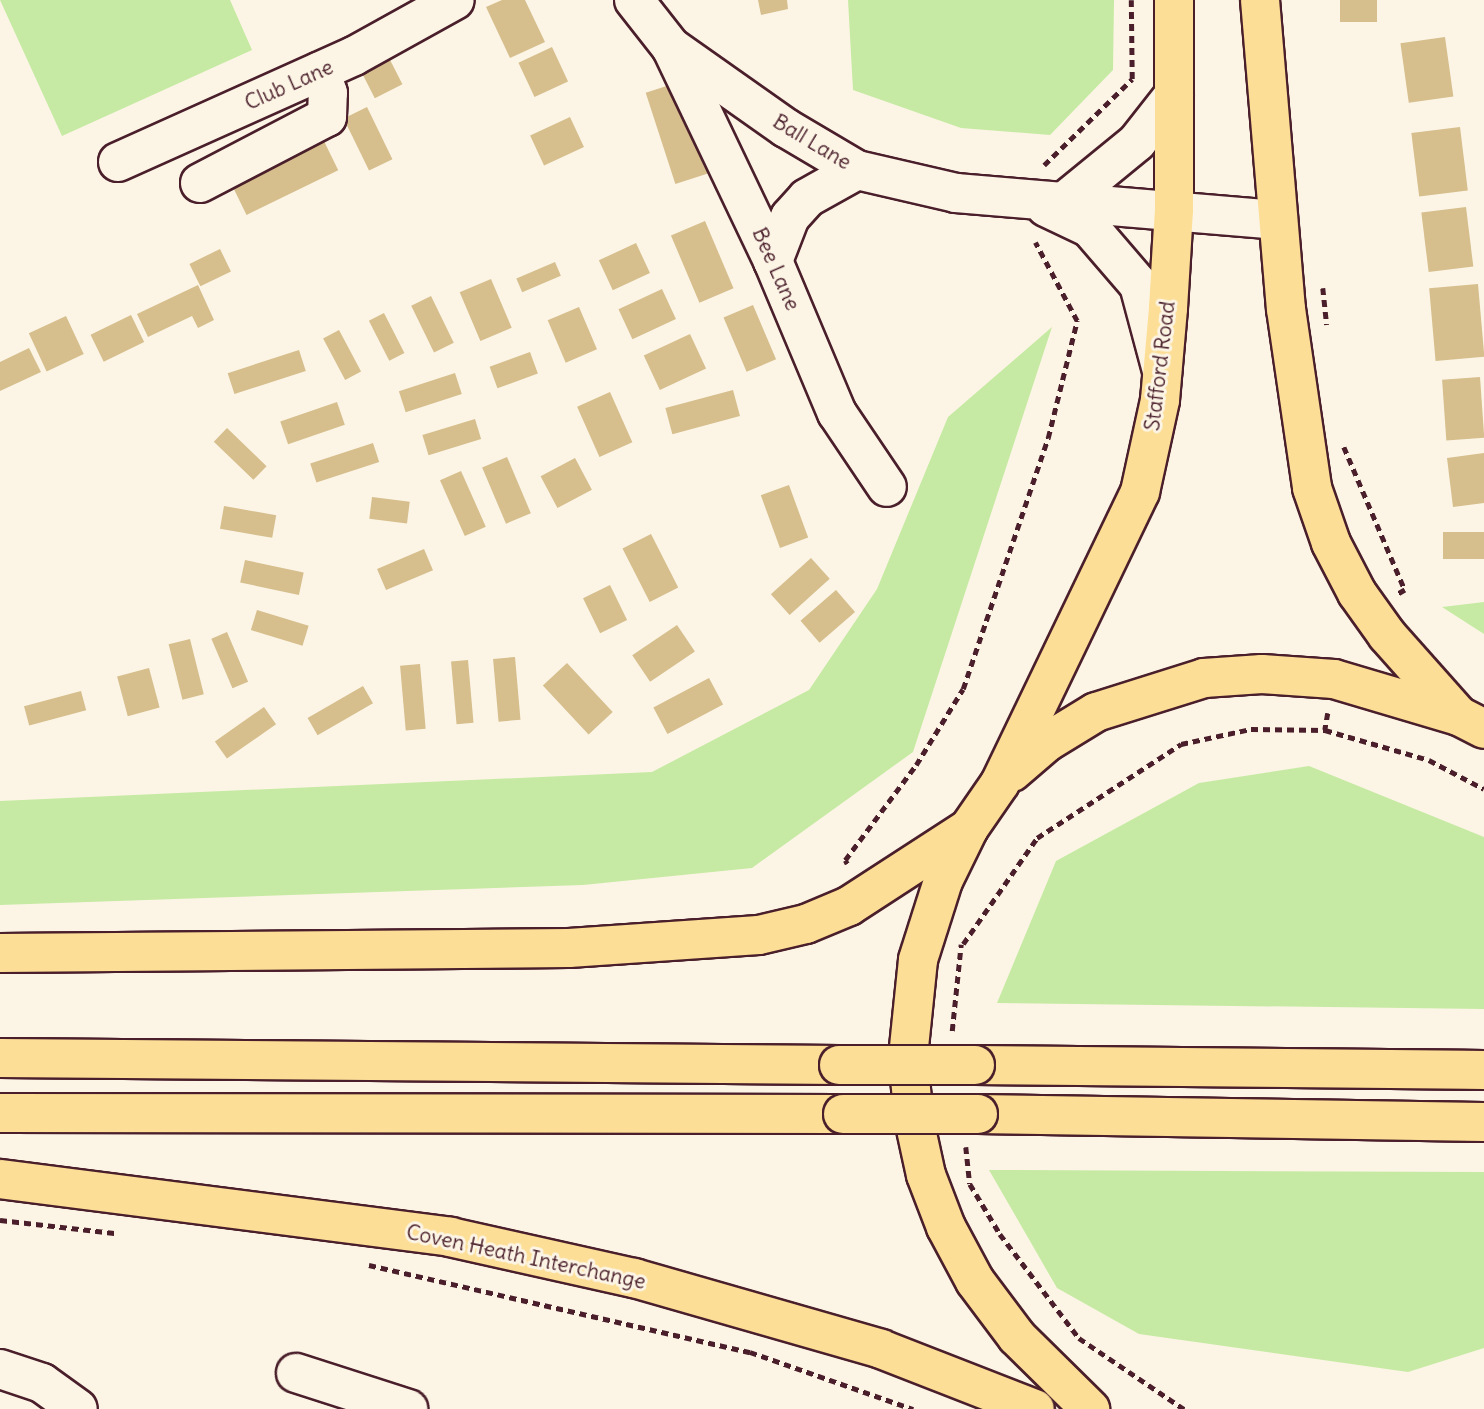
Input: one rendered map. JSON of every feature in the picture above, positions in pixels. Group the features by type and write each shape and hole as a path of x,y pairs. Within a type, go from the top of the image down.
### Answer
{"highway":[{"name":"Stafford Road","path":"1000,783 1140,492 1162,373 1174,210 1174,0"},
{"path":"1260,0 1276,220 1300,425 1312,488 1331,543 1370,612 1471,722"},
{"path":"1090,1409 1017,1337 975,1281 946,1227 926,1175 914,1120 908,1057 918,960 943,881 969,828 1000,783 1047,742 1096,712 1205,678 1262,674 1334,679 1471,722"},
{"path":"0,953 569,948 759,935 806,924 849,906 969,828"},
{"path":"0,1058 1484,1070"},
{"path":"0,1113 978,1114 1484,1122"},
{"name":"Coven Heath Interchange","path":"0,1179 437,1235 634,1278 881,1349 1035,1409"}],"street":[{"name":"Club Lane","path":"118,162 320,71 455,0"},
{"name":"Ball Lane","path":"634,0 671,47 786,128 857,170 956,193 1044,192 1174,210 1276,220"},
{"name":"Bee Lane","path":"671,47 773,261 837,413 887,486"},
{"path":"187,131 191,166 207,196 327,117 328,93 320,71"},
{"path":"1044,192 1137,142 1174,95"},
{"path":"773,261 790,217 807,198 857,170"},
{"name":"Ball Lane","path":"1044,192 1090,228 1139,285 1162,373"},
{"path":"0,1369 42,1383 78,1409"},
{"path":"296,1373 408,1409"}],"path":[{"path":"1044,192 1132,79 1131,0"},
{"path":"1322,280 1328,333"},
{"path":"1341,440 1405,590 1370,612"},
{"path":"963,944 1037,838 1181,744 1251,729 1325,730"},
{"path":"0,1220 121,1233"},
{"path":"363,1264 750,1352 913,1409"}],"green space":[{"path":"0,0 230,0 252,50 62,136"},
{"path":"848,0 1114,0 1113,70 1050,135 961,128 853,90"},
{"path":"1052,327 913,752 752,868 583,885 0,905 0,801 652,772 809,690 877,589 948,417"},
{"path":"1484,602 1484,634 1442,607"},
{"path":"1309,766 1484,837 1484,1009 997,1003 1056,861 1199,783"},
{"path":"989,1170 1484,1172 1484,1348 1408,1372 1139,1334 1057,1288"}],"building":[{"path":"502,0 525,0 545,42 510,58 486,7"},
{"path":"758,0 787,0 788,9 761,15"},
{"path":"1340,0 1377,0 1377,22 1340,22"},
{"path":"1445,37 1453,96 1409,103 1400,43"},
{"path":"552,47 568,81 535,97 518,63"},
{"path":"387,54 402,84 375,98 359,68"},
{"path":"679,82 709,173 675,184 646,93"},
{"path":"367,107 392,159 369,171 344,118"},
{"path":"570,117 584,147 544,166 530,136"},
{"path":"1460,127 1468,191 1419,196 1411,133"},
{"path":"322,137 338,170 247,215 230,182"},
{"path":"1466,207 1473,267 1429,272 1421,212"},
{"path":"705,221 734,288 699,303 671,235"},
{"path":"636,243 650,273 613,290 599,260"},
{"path":"220,249 231,271 200,286 189,264"},
{"path":"555,262 561,276 522,292 516,278"},
{"path":"491,279 512,328 480,341 460,292"},
{"path":"1478,284 1484,357 1436,361 1429,288"},
{"path":"198,285 214,320 198,328 192,316 148,337 137,314"},
{"path":"662,289 676,319 632,339 618,309"},
{"path":"431,296 454,343 434,352 411,306"},
{"path":"753,305 776,359 747,372 724,318"},
{"path":"579,307 597,349 566,363 548,320"},
{"path":"384,313 404,353 389,361 369,321"},
{"path":"131,315 144,342 104,362 91,335"},
{"path":"66,316 84,354 47,371 29,333"},
{"path":"339,330 361,371 345,380 323,338"},
{"path":"690,334 706,368 660,390 644,356"},
{"path":"29,348 41,372 0,391 0,362"},
{"path":"299,350 306,371 234,394 228,373"},
{"path":"530,352 538,374 497,388 490,367"},
{"path":"455,373 462,394 406,412 399,391"},
{"path":"1480,377 1484,438 1446,441 1442,380"},
{"path":"733,390 740,416 672,434 665,408"},
{"path":"610,392 632,442 599,457 577,407"},
{"path":"337,402 345,425 288,444 280,422"},
{"path":"475,419 481,439 429,455 422,435"},
{"path":"227,428 267,466 253,480 214,442"},
{"path":"373,443 379,462 316,482 310,463"},
{"path":"1484,453 1484,503 1453,507 1447,458"},
{"path":"507,457 531,513 506,524 482,468"},
{"path":"575,458 592,490 557,508 541,476"},
{"path":"461,471 486,527 465,536 440,480"},
{"path":"789,485 808,538 780,548 761,495"},
{"path":"372,497 410,502 407,523 369,519"},
{"path":"224,506 276,515 272,538 220,529"},
{"path":"1443,532 1484,532 1484,559 1443,559"},
{"path":"651,534 678,587 650,602 622,549"},
{"path":"424,549 433,570 386,590 377,569"},
{"path":"811,558 830,579 790,615 771,594"},
{"path":"245,560 304,572 299,595 240,582"},
{"path":"610,585 627,620 600,633 583,598"},
{"path":"836,590 855,612 820,643 801,621"},
{"path":"257,610 309,626 303,646 251,630"},
{"path":"677,625 695,652 650,682 632,655"},
{"path":"227,632 248,682 232,688 211,639"},
{"path":"190,639 204,694 182,700 169,644"},
{"path":"515,657 520,720 499,722 493,659"},
{"path":"468,660 473,723 457,724 451,661"},
{"path":"567,663 613,712 589,735 543,686"},
{"path":"420,664 426,729 406,730 400,666"},
{"path":"149,668 160,708 128,716 117,677"},
{"path":"709,678 723,704 667,734 653,708"},
{"path":"363,686 373,703 318,735 308,718"},
{"path":"81,691 86,710 29,726 24,706"},
{"path":"264,707 276,724 227,759 215,741"}]}
